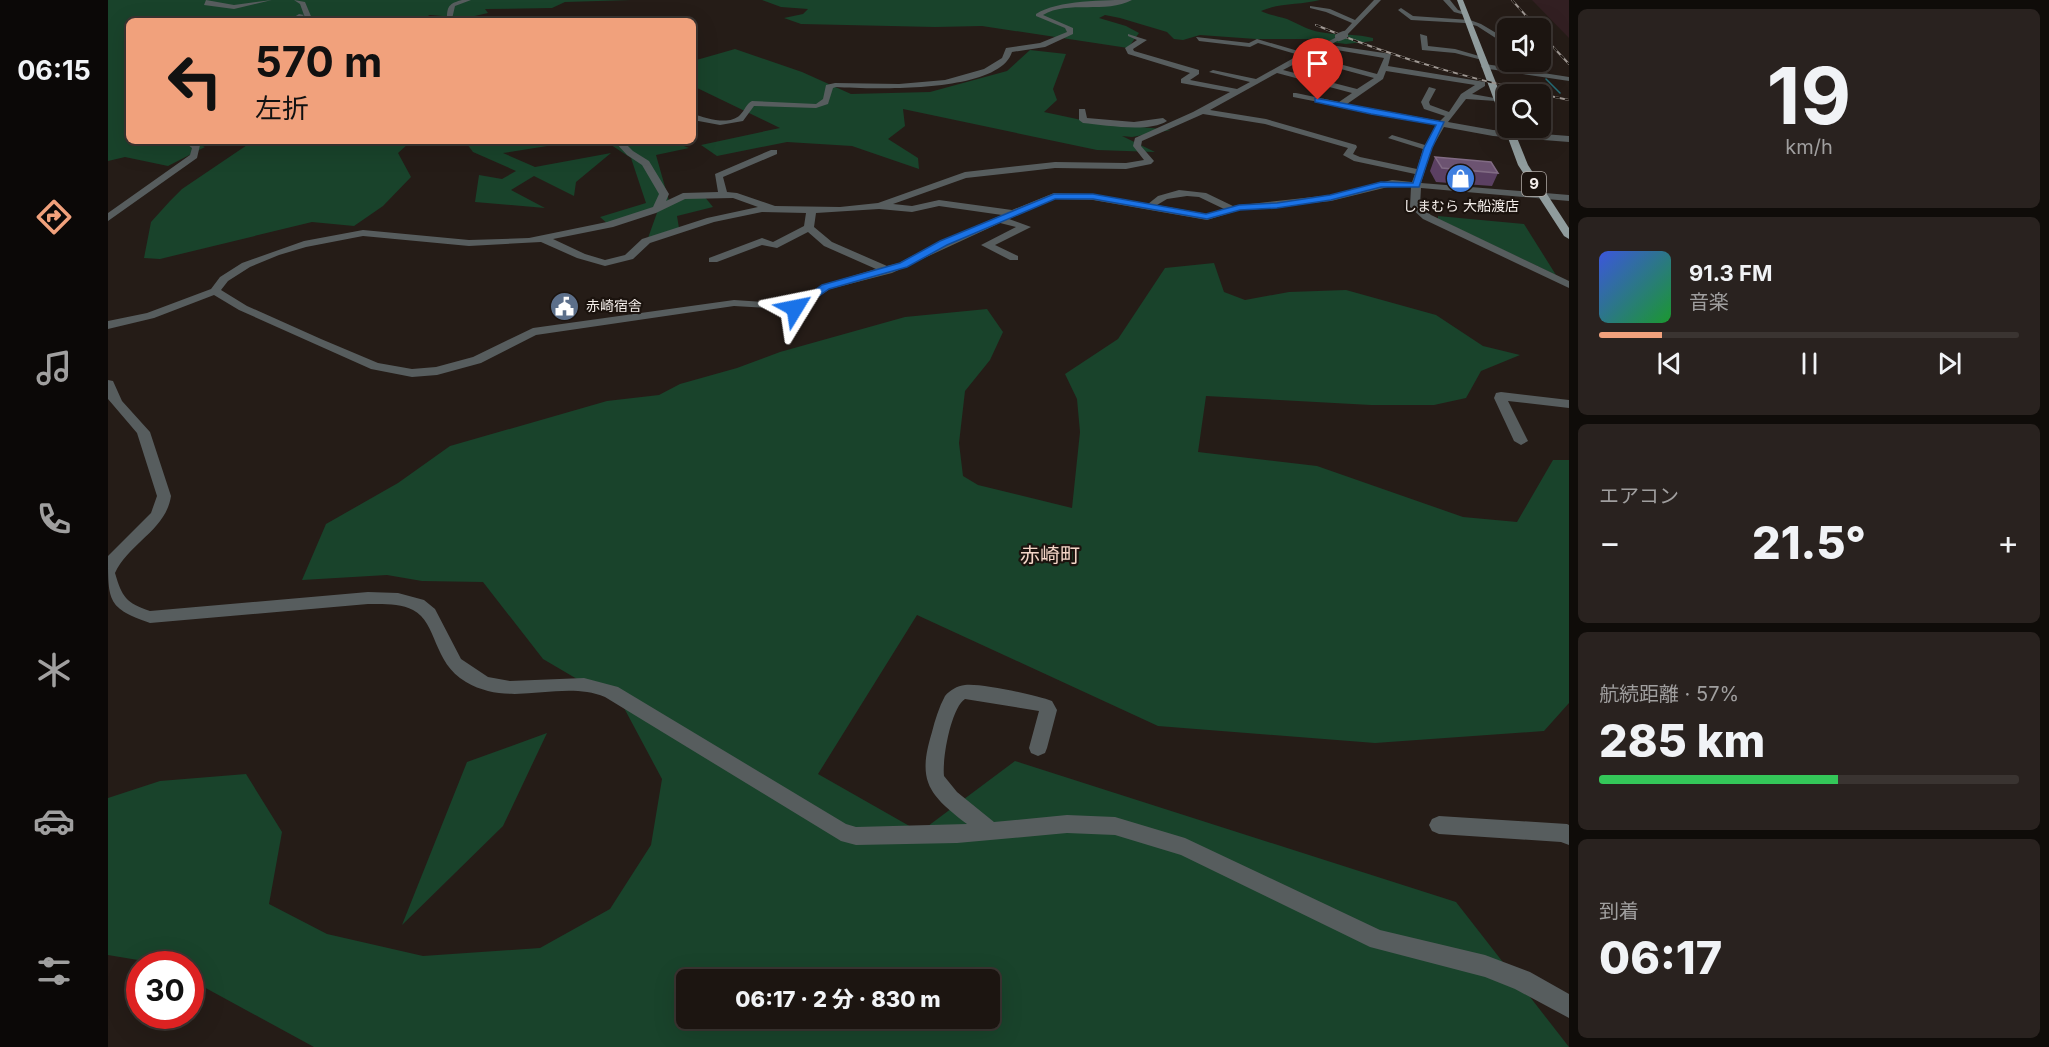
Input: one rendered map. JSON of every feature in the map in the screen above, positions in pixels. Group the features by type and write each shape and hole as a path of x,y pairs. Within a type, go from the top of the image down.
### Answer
{"main road":[{"name":"9","path":"1460,0 1496,99"},
{"name":"9","path":"1512,138 1523,165 1569,236"}],"street":[{"path":"210,0 206,4 234,7 269,0"},
{"path":"297,0 303,3 309,18"},
{"path":"450,18 450,9 453,4 468,0"},
{"path":"696,118 733,121 745,115 753,103 816,106 824,104 828,99 829,87 835,85 881,88 953,80 992,68 1005,60 1010,50 1042,45 1071,33 1071,29 1038,15 1041,10 1052,3 1070,0 1115,3 1129,0"},
{"path":"879,206 965,175 1055,165 1137,165 1149,161 1137,146 1138,140 1198,112 1325,46 1342,36 1357,23 1378,0"},
{"path":"1446,0 1467,19 1497,37"},
{"path":"1312,7 1329,10 1357,23"},
{"path":"1401,10 1411,18 1467,19"},
{"path":"296,18 301,15"},
{"path":"1130,35 1143,40 1130,48 1131,52 1196,72 1184,81 1236,91"},
{"path":"1423,36 1425,48 1450,50 1484,62 1529,73 1569,79"},
{"path":"1199,39 1250,45 1257,41 1299,52 1305,57 1382,72 1482,84 1464,96 1451,115 1441,124 1428,148 1420,172 1416,185 1415,207 1427,217 1569,285"},
{"path":"1325,46 1388,56 1382,72 1340,105"},
{"path":"1291,64 1302,67"},
{"path":"1250,70 1269,75"},
{"path":"1277,71 1358,92"},
{"path":"1213,72 1256,81"},
{"path":"1358,81 1369,84"},
{"path":"1432,89 1425,102 1427,107 1451,115"},
{"path":"1296,95 1441,124 1497,128"},
{"path":"1464,96 1496,99"},
{"path":"1082,111 1083,120 1137,124 1161,122 1198,112 1266,122 1353,147 1348,155 1357,159 1420,172"},
{"path":"1551,136 1569,139"},
{"path":"1392,138 1428,148"},
{"path":"108,218 194,156 198,147 192,144"},
{"path":"621,144 646,163 664,194 657,208"},
{"path":"723,195 718,176 774,152"},
{"path":"215,291 243,309 317,342 375,366 412,374 437,371 477,360 533,332 734,303 795,308 826,287 888,271 944,243 1054,196 1093,196 1207,217 1232,209 1331,198 1381,185 1416,185 1569,198"},
{"path":"1151,207 1158,199 1191,191 1204,194 1232,209"},
{"path":"108,325 150,315 215,291 224,279 275,253 304,244 363,233 469,243 543,239 581,229 609,225 683,196 734,195 771,208"},
{"path":"543,239 596,261 615,263 629,257 646,241 730,214 771,208 840,210 879,206 912,209 939,203 1011,213"},
{"path":"809,228 811,210"},
{"path":"1001,220 1026,227 986,245 1014,258"},
{"path":"714,260 762,241 773,246 809,228"},
{"path":"809,228 828,244 888,271"},
{"path":"108,384 116,402 143,432 164,495 165,506 159,515 118,551 110,562 108,573 113,597 122,605 150,617 368,598 391,597 412,601 437,621 452,663 470,676 493,687 519,690 578,685 604,688 841,832 856,836 957,834 988,829 1086,823 1115,826 1185,847 1378,940 1485,966 1522,980 1569,1007"},
{"path":"1521,441 1501,396 1569,404"},
{"path":"988,829 948,799 938,788 933,777 932,758 951,701 956,695 964,692 1046,706 1048,710 1038,748"},
{"path":"1439,825 1567,832 1569,836"}],"shaded area":[{"path":"1532,0 1569,0 1569,38 1551,18"}],"green space":[{"path":"108,0 631,0 565,2 552,8 485,9 488,13 466,18 430,15 423,18 126,18 126,144 198,144 205,147 168,166 125,157 108,161"},
{"path":"762,0 1320,0 1261,11 1316,31 1373,38 1373,41 1346,44 1307,39 1256,39 1200,35 1183,40 1174,39 1167,32 1120,18 1105,15 1099,18 1126,26 1139,33 1128,48 982,26 801,24 784,18 803,14 808,9 781,7"},
{"path":"735,49 802,72 851,94 930,92 1007,71 1030,50 1066,54 1053,89 1057,100 1044,112 1091,122 1171,130 1132,137 1122,136 1155,152 1097,150 903,109 905,126 888,139 918,158 919,169 852,146 787,142 717,156 701,145 780,128 696,87 696,60"},
{"path":"249,144 408,144 398,153 411,177 383,206 354,226 312,222 160,259 144,258 151,222 182,189"},
{"path":"467,144 560,144 503,153 535,167 611,153 576,182 574,196 534,176 511,190 545,208 475,202 479,175 502,179 516,171 473,152"},
{"path":"610,144 679,144 689,148 656,155 669,201 704,196 713,207 677,216 679,228 648,238 658,210 609,225 600,217 646,203 631,158"},
{"path":"1438,216 1524,224 1556,275 1438,219"},
{"path":"1214,263 1224,292 1245,300 1289,292 1346,290 1436,315 1483,346 1520,355 1481,371 1466,398 1434,405 1371,405 1206,396 1198,452 1317,466 1463,517 1517,522 1553,460 1569,460 1569,703 1544,731 1375,743 1158,726 917,615 818,774 920,832 1015,761 1456,902 1569,1047 314,1047 204,987 204,951 126,951 126,958 108,955 108,798 160,781 246,774 282,832 269,904 327,934 423,956 540,948 610,909 651,845 662,779 623,706 543,659 483,582 422,581 387,575 302,580 326,524 398,483 450,446 607,401 659,395 680,384 737,368 780,352 905,317 987,309 1003,332 990,360 965,391 959,443 963,476 978,485 1072,508 1080,432 1077,399 1065,374 1118,339 1165,268"},
{"path":"547,733 503,826 402,925 467,762"}],"building":[{"path":"1435,157 1491,162 1498,173 1442,168"}],"waterway":[{"path":"1546,79 1560,93"}],"railway":[{"path":"1512,0 1528,18"},
{"path":"1316,25 1378,49 1441,69 1569,100"},
{"path":"1551,45 1569,64"}],"place":[{"name":"しまむら 大船渡店","path":"1461,179"},
{"name":"赤崎宿舎","path":"565,306"}],"district":[{"name":"赤崎町","path":"1050,555"}],"route":[{"path":"795,308 826,287 888,271 944,243 991,225 1011,213 1054,196 1093,196 1207,217 1239,207 1331,198 1392,183 1416,185 1428,148 1441,124 1318,100"}]}
